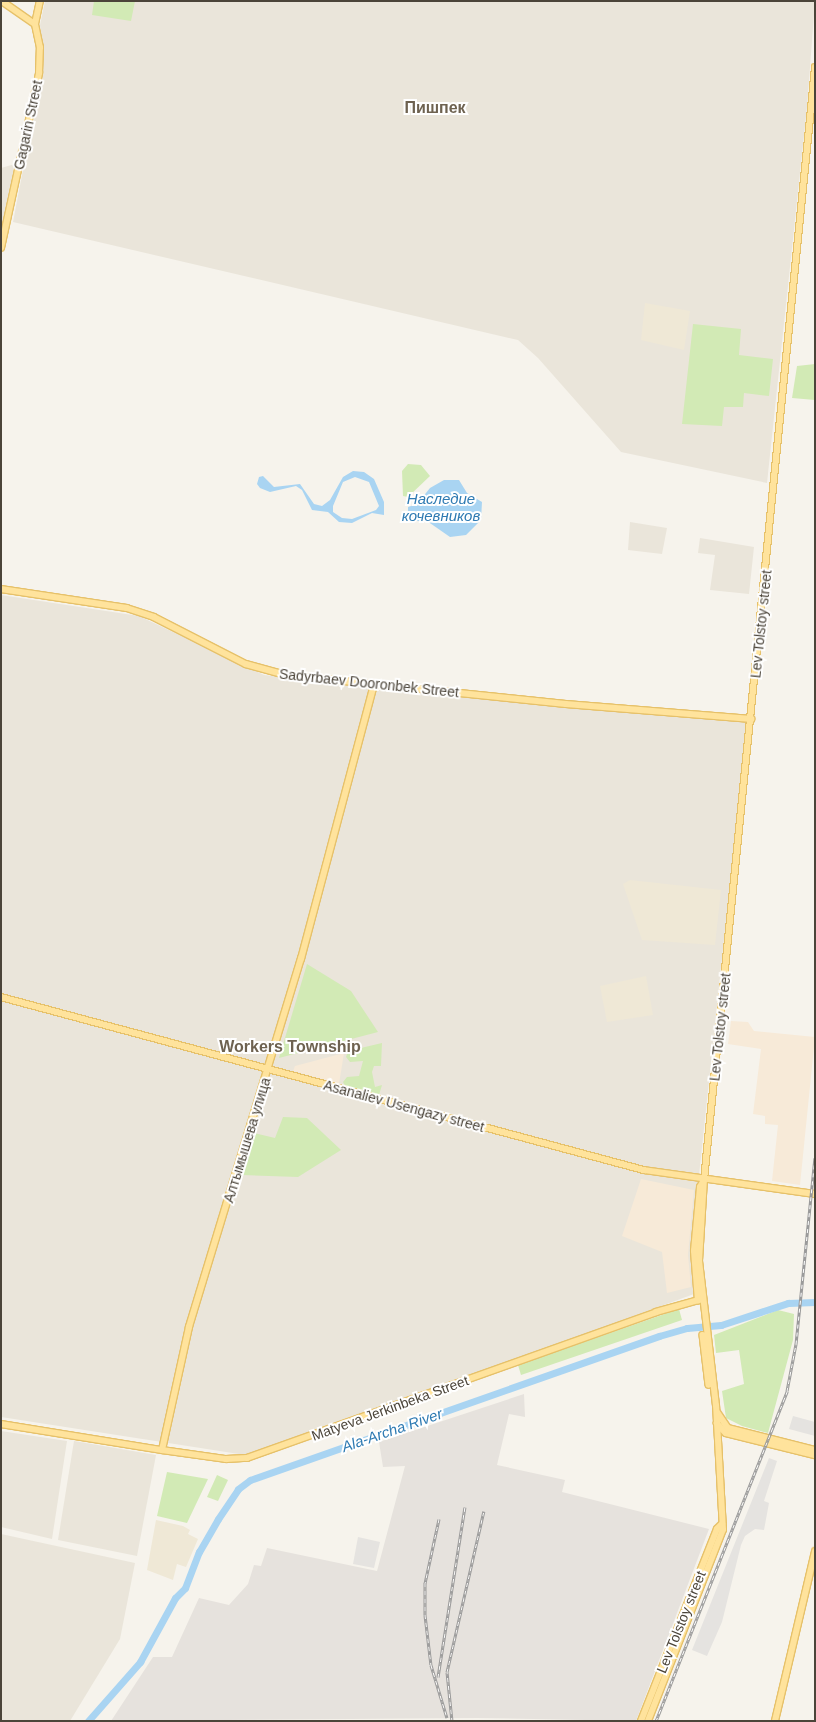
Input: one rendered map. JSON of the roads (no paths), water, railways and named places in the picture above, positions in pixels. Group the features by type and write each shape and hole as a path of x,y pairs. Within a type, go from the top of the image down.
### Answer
{"main road":[{"path":"2,1 35,24"},
{"name":"Gagarin Street","path":"1,248 39,73 40,48 35,24 40,1"},
{"name":"Lev Tolstoy street","path":"716,1421 694,1251 700,1187 704,1180 815,68"},
{"name":"Sadyrbaev Dooronbek Street","path":"1,589 127,608 154,617 246,664 272,672 374,684 751,719"},
{"name":"Алтымышева улица","path":"162,1450 189,1326 268,1070 374,684"},
{"name":"Asanaliev Usengazy street","path":"1,997 644,1170 813,1194"},
{"name":"Matyeva Jerkinbeka Street","path":"1,1424 226,1459 254,1457 700,1299"},
{"name":"Lev Tolstoy street","path":"648,1721 721,1537 716,1406 705,1336"},
{"path":"716,1406 725,1431"},
{"path":"716,1421 725,1431 815,1455"},
{"path":"716,1442 725,1431"},
{"path":"725,1431 815,1450"},
{"name":"Lev Tolstoy street","path":"642,1721 717,1529 722,1524"},
{"path":"775,1721 815,1552"}],"water":[{"path":"353,471 364,472 374,479 384,502 384,515 372,513 352,523 339,522 328,512 312,510 302,490 296,486 270,492 260,488 257,484 259,477 263,476 274,487 300,484 314,504 322,506 330,500 343,477","holes":["355,477 369,482 379,506 376,510 352,519 342,518 333,512 333,506 343,482"]},
{"name":"Наследие кочевников","path":"444,480 459,480 467,493 482,502 481,520 466,535 450,537 427,521 408,521 408,507 417,504 430,488"}],"waterway":[{"name":"Ala-Archa River","path":"88,1721 140,1662 175,1598 185,1588 199,1552 218,1519 238,1489 250,1480 659,1336 687,1328 721,1325 788,1303 815,1302"}],"railway":[{"path":"656,1721 787,1391 796,1344 815,1158"},
{"path":"438,1677 465,1507"},
{"path":"452,1721 447,1672 484,1511"},
{"path":"439,1519 425,1583 425,1615 431,1665 447,1718"}],"district":[{"name":"Пишпек","path":"435,108"},
{"name":"Workers Township","path":"290,1047"}]}
